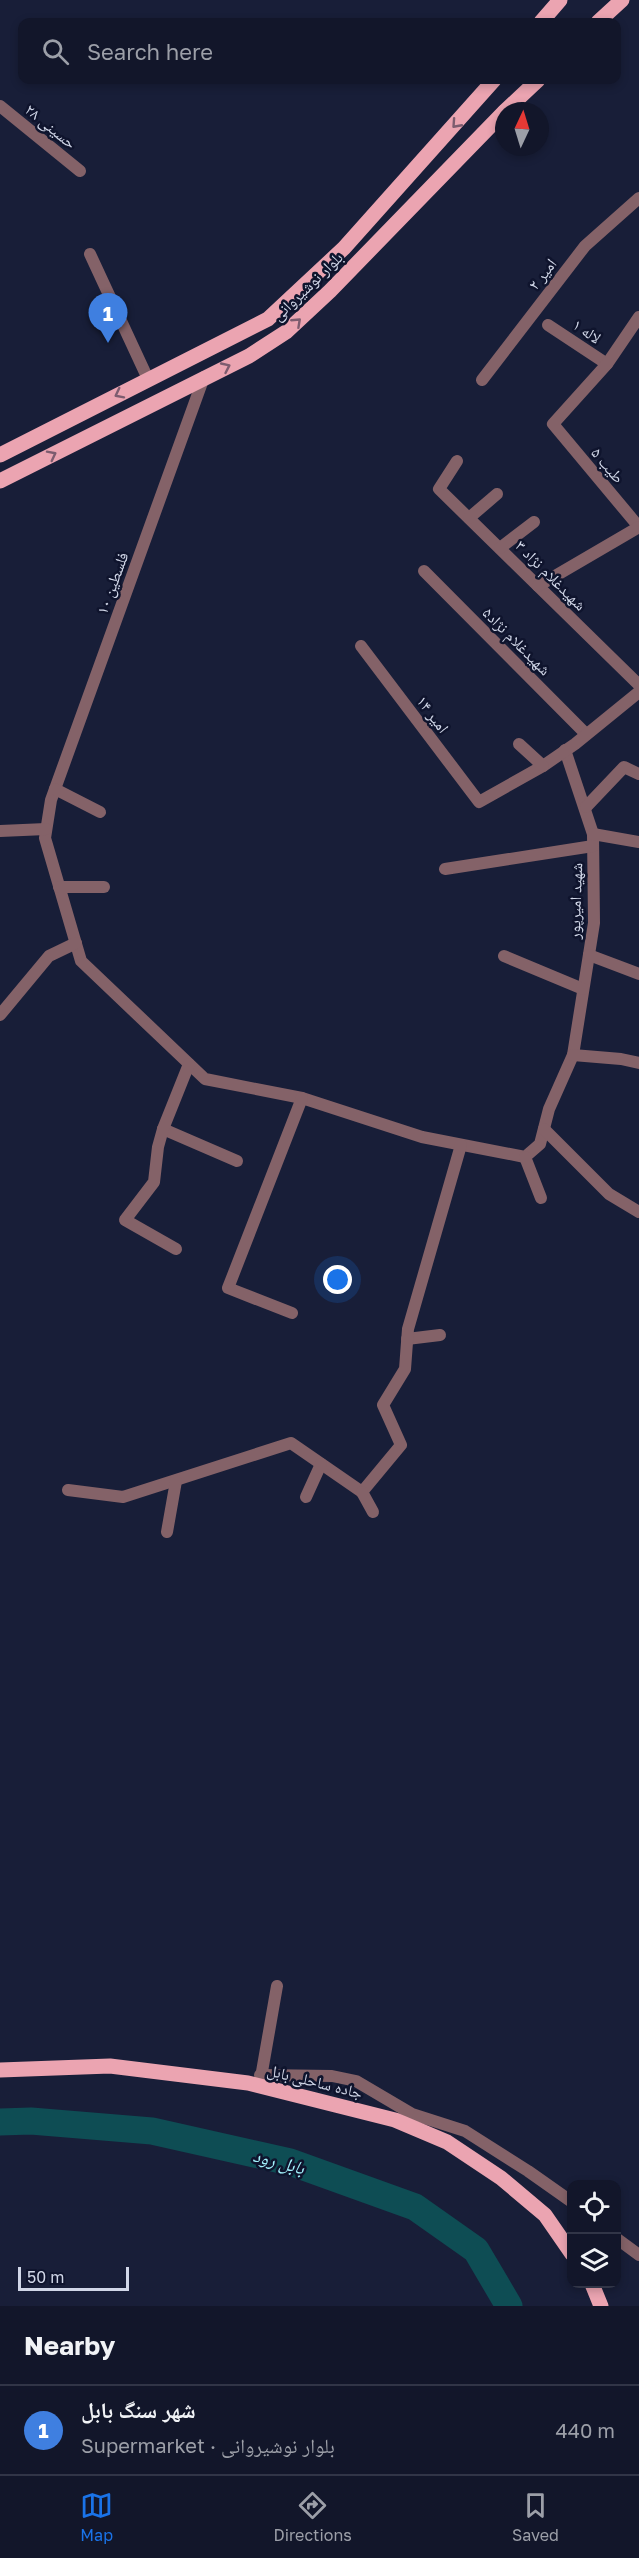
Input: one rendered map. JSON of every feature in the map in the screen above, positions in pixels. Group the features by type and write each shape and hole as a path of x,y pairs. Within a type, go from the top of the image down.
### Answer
{"main road":[{"path":"544,18 560,0"},
{"path":"602,18 622,0"},
{"name":"بلوار نوشیروانی","path":"0,455 268,319 344,248 490,84"},
{"name":"بلوار نوشیروانی","path":"515,102 534,84"},
{"name":"بلوار نوشیروانی","path":"0,481 249,356 286,332 330,291 495,122"},
{"name":"جاده ساحلی بابل","path":"0,2070 110,2066 260,2080 395,2120 447,2142 501,2178 545,2214 567,2247"},
{"path":"594,2288 601,2306"}],"street":[{"name":"حسینی ۲۸","path":"0,106 80,171"},
{"name":"امیر ۲","path":"482,380 585,246 639,198"},
{"path":"90,254 148,379"},
{"path":"607,364 639,317"},
{"name":"لاله ۱","path":"548,325 607,364"},
{"name":"طیب ۵","path":"607,364 553,424 639,527"},
{"name":"فلسطین ۱۰","path":"204,377 53,794 45,838 81,961 205,1079 302,1098 422,1137 525,1157"},
{"name":"شهیدغلام نژاد ۳","path":"457,461 439,489 639,685"},
{"path":"470,518 496,494"},
{"path":"500,548 534,522"},
{"path":"538,586 639,527"},
{"name":"شهیدغلام نژاد۵","path":"424,571 585,734"},
{"name":"امیر ۱۴","path":"361,646 479,802 543,766"},
{"path":"519,744 543,766 575,744 639,692"},
{"name":"شهید امیرپور","path":"525,1157 540,1144 549,1109 573,1055 594,923 593,840 585,807 565,750"},
{"path":"585,807 624,767 639,774"},
{"path":"53,794 100,812"},
{"path":"0,831 46,830"},
{"path":"445,869 593,840 639,842"},
{"path":"59,887 104,887"},
{"path":"0,1014 49,956 76,943"},
{"path":"589,955 639,974"},
{"path":"504,956 583,989"},
{"path":"573,1055 621,1059 639,1063"},
{"path":"176,1249 125,1220 154,1182 158,1147 163,1129 189,1064"},
{"path":"292,1313 228,1288 302,1098"},
{"path":"163,1129 237,1161"},
{"path":"544,1129 609,1194 639,1212"},
{"path":"362,1492 401,1445 383,1405 405,1369 408,1329 461,1145"},
{"path":"525,1157 541,1198"},
{"path":"407,1340 440,1335"},
{"path":"68,1490 123,1497 291,1443 362,1492 373,1512"},
{"path":"306,1497 321,1464"},
{"path":"167,1532 176,1481"},
{"path":"277,1986 260,2080 332,2076 356,2081 412,2114 465,2131 567,2198"},
{"path":"621,2242 639,2255"}],"waterway":[{"name":"بابل رود","path":"0,2122 31,2121 152,2131 290,2162 415,2207 476,2250 509,2306"}],"place":[{"name":"شهر سنگ بابل","path":"108,343"}]}
